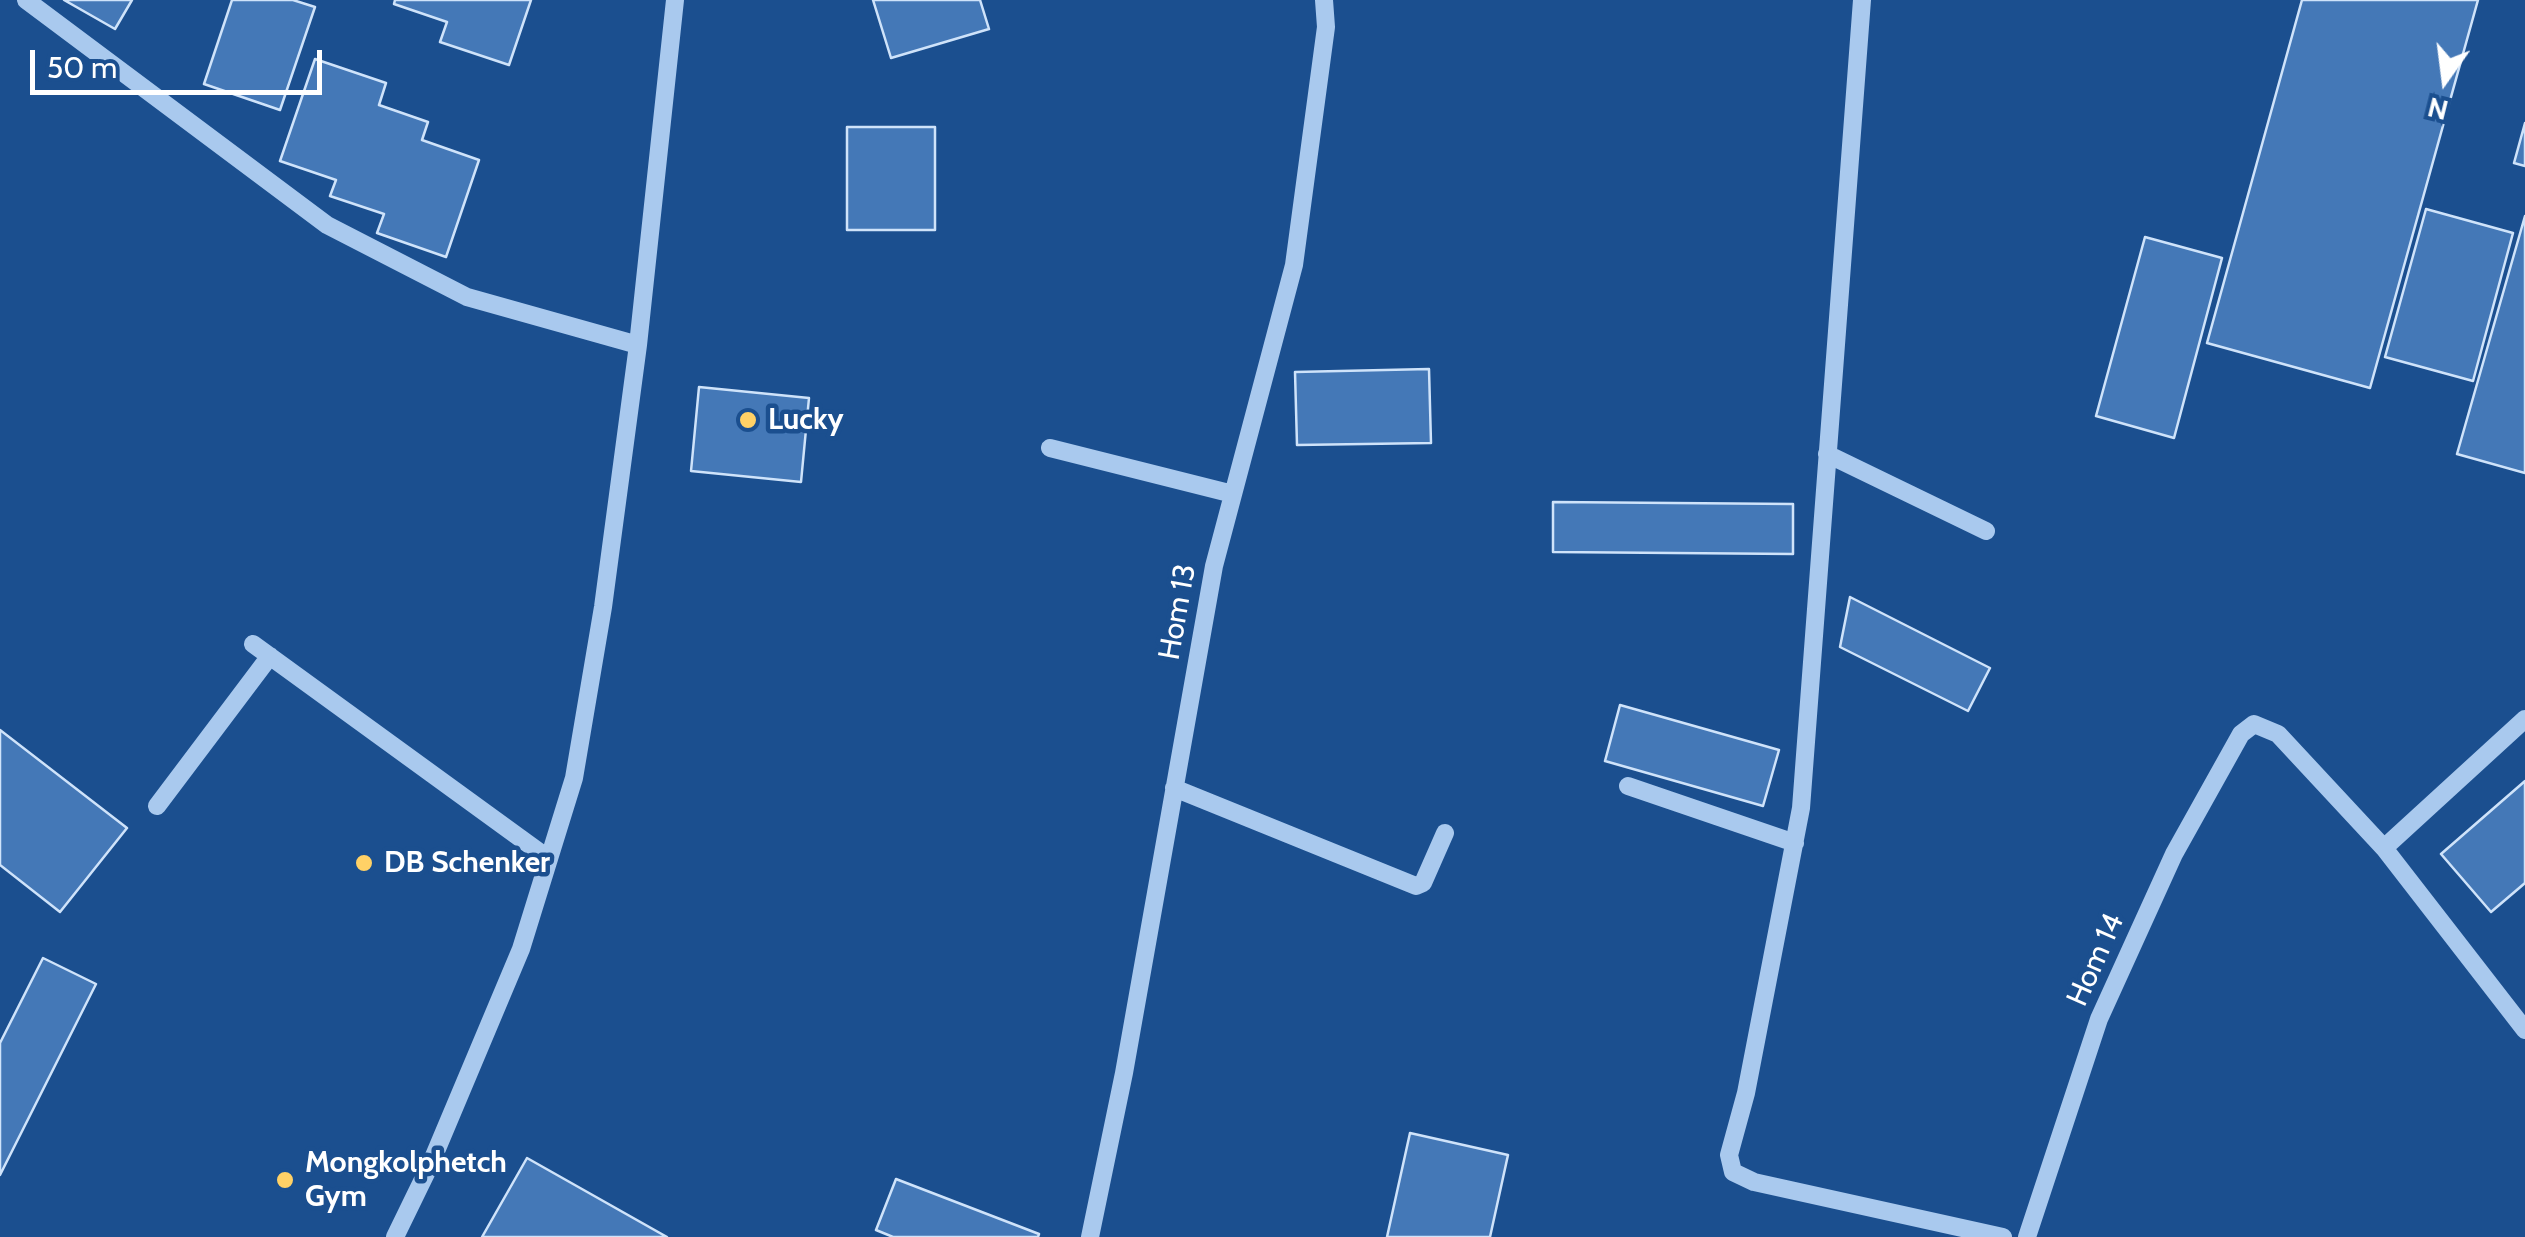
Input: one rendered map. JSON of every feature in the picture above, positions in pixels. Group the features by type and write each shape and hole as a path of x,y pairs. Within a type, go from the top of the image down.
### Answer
{"street":[{"path":"26,0 327,225 467,297 638,345"},
{"path":"396,1237 521,949 574,778 603,607 638,345 675,0"},
{"name":"Hom 13","path":"1090,1237 1124,1073 1214,566 1294,265 1326,27 1324,0"},
{"path":"1862,0 1802,808 1746,1094 1729,1155 1733,1172 1754,1182 2003,1237"},
{"path":"1050,448 1233,494"},
{"path":"1827,454 1986,531"},
{"path":"252,644 549,859"},
{"path":"157,806 270,656"},
{"path":"2525,719 2384,848 2525,1030"},
{"name":"Hom 14","path":"2027,1237 2099,1019 2174,854 2241,734 2254,724 2278,734 2384,848"},
{"path":"1628,786 1795,842"},
{"path":"1174,788 1416,886 1423,883 1445,833"}],"building":[{"path":"64,0 132,0 115,29"},
{"path":"232,0 293,0 315,7 280,110 204,84"},
{"path":"395,0 531,0 509,65 440,42 447,22 394,4"},
{"path":"873,0 980,0 989,29 891,58"},
{"path":"2302,0 2478,0 2370,388 2207,343"},
{"path":"315,59 386,83 379,105 428,122 422,140 479,160 446,257 377,233 384,214 330,196 336,180 280,161"},
{"path":"2525,123 2525,166 2514,163"},
{"path":"847,127 935,127 935,230 847,230"},
{"path":"2426,209 2513,233 2473,381 2385,357"},
{"path":"2525,216 2525,473 2457,454"},
{"path":"2145,237 2222,258 2174,438 2096,416"},
{"path":"1429,369 1431,443 1297,445 1295,372"},
{"path":"699,387 809,398 801,482 691,471"},
{"path":"1553,502 1793,504 1793,554 1553,552"},
{"path":"1850,597 1990,668 1968,711 1840,647"},
{"path":"1620,705 1779,750 1763,806 1605,761"},
{"path":"0,730 127,828 60,912 0,865"},
{"path":"2525,781 2525,883 2491,912 2441,854"},
{"path":"43,958 96,984 0,1175 0,1043"},
{"path":"1410,1133 1508,1155 1490,1237 1387,1237"},
{"path":"527,1158 667,1237 482,1237"},
{"path":"896,1179 1039,1234 1038,1237 893,1237 876,1230"}],"place":[{"name":"Lucky","path":"748,420"},
{"name":"DB Schenker","path":"364,863"},
{"name":"Mongkolphetch Gym","path":"285,1180"}]}
